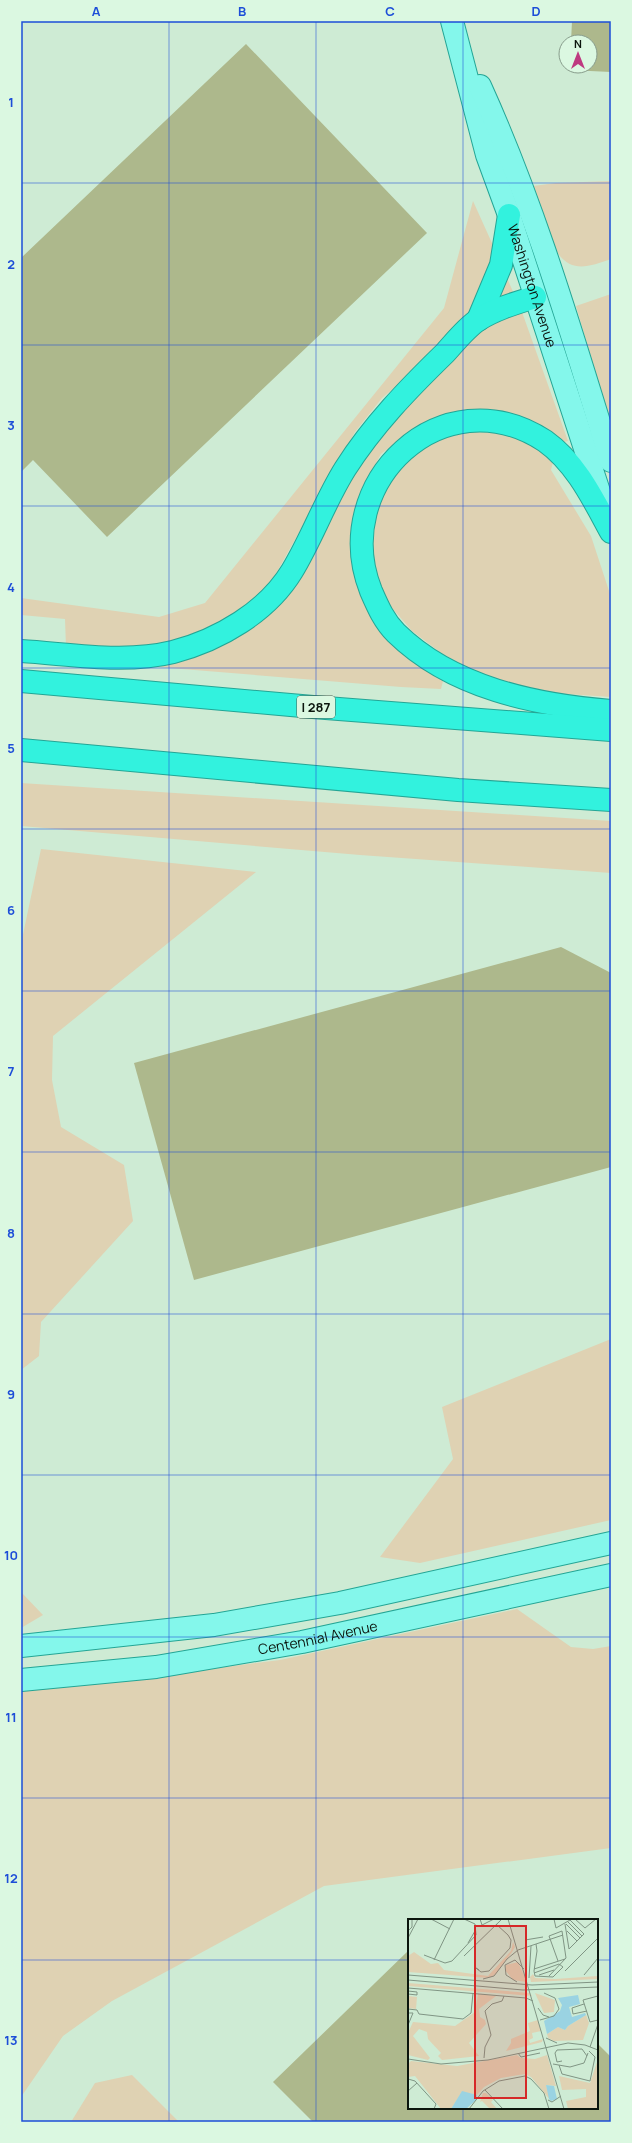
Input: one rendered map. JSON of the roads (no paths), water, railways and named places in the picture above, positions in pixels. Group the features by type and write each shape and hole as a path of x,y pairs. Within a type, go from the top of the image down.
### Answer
{"highway":[{"path":"478,320 500,265 509,215"},
{"path":"21,651 132,658 173,652 208,640 240,623 269,598 291,573 344,470 366,437 392,405 478,320 502,308 535,297"},
{"path":"611,531 588,491 571,466 545,442 518,428 500,423 481,421 452,424 432,431 418,439 393,460 374,488 365,511 362,540 364,572 380,612 396,633 423,654 453,674 503,693 574,708 611,711"},
{"name":"I 287","path":"21,681 313,707 611,730"},
{"path":"21,750 458,790 611,800"}],"main road":[{"name":"Washington Avenue","path":"455,30 487,155 509,215 611,531"},
{"name":"Washington Avenue","path":"455,30 502,135 548,260 611,462"},
{"path":"21,1646 214,1625 340,1603 611,1543"},
{"name":"Centennial Avenue","path":"21,1680 156,1667 302,1642 611,1575"}]}
